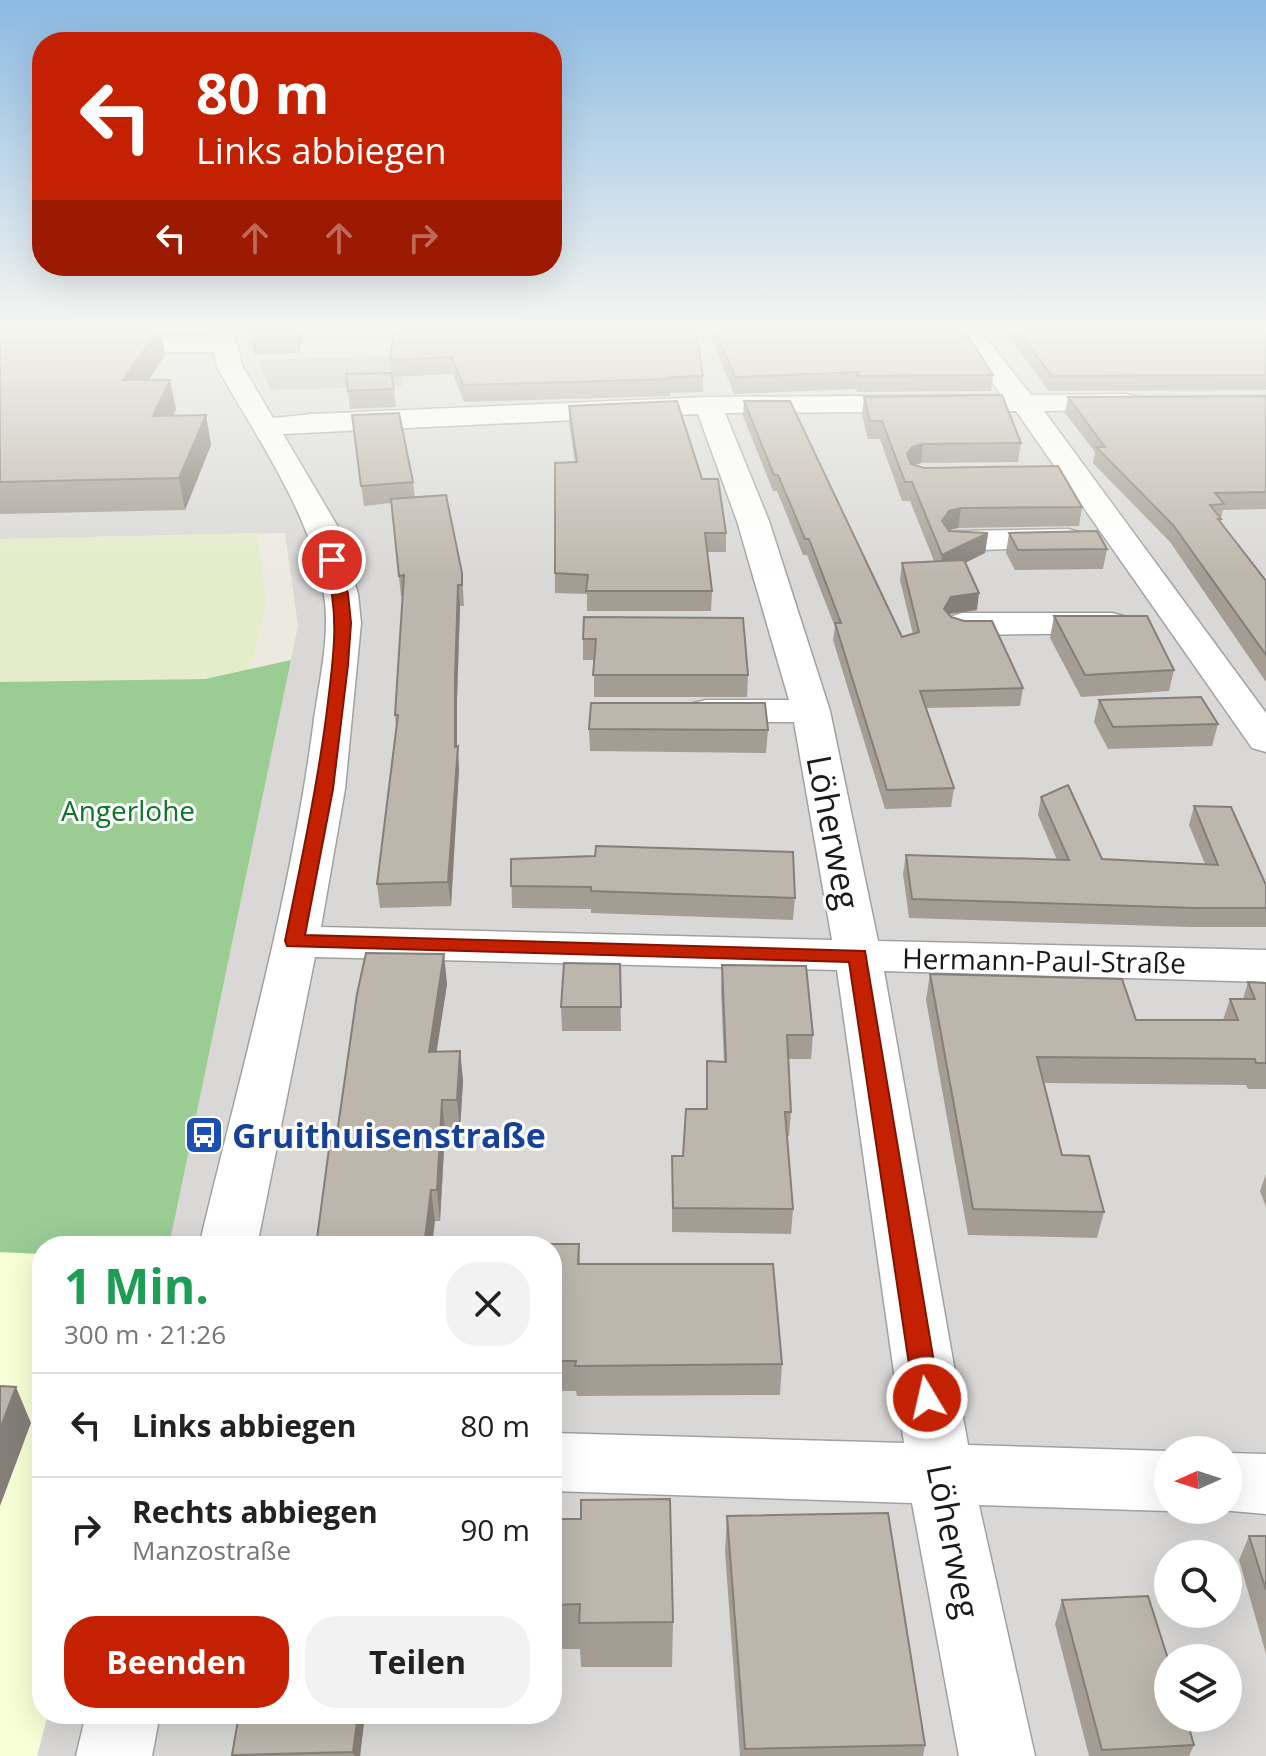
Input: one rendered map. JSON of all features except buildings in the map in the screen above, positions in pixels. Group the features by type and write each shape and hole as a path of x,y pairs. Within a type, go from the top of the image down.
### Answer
{"street":[{"path":"230,1236 325,789 344,623 341,594 322,527 256,412"},
{"path":"265,428 312,422 546,412"},
{"name":"Löherweg","path":"711,412 753,521 769,625 811,711 858,955 940,1475 997,1756"},
{"path":"1029,412 1060,473 1121,538 1266,740"},
{"path":"958,541 1121,538"},
{"path":"962,624 1182,623"},
{"path":"1201,704 1240,703"},
{"path":"667,711 811,711"},
{"name":"Hermann-Paul-Straße","path":"294,941 1266,966"},
{"path":"562,1462 1154,1481"},
{"path":"1242,1483 1266,1484"},
{"path":"114,1756 121,1724"}],"shaded area":[{"path":"0,412 1266,412 1266,1756 37,1756 45,1724 562,1724 562,1236 171,1236 298,626 285,533 0,539"},
{"path":"257,533 266,603 250,669 205,679 0,682 0,539"},
{"path":"0,1252 32,1254 32,1724 45,1724 37,1756 0,1756"}],"green space":[{"name":"Angerlohe","path":"291,660 171,1236 32,1236 32,1254 0,1252 0,682 205,679"}],"place":[{"name":"Gruithuisenstraße","path":"204,1135"}],"route":[{"path":"332,560 341,594 344,623 340,665 325,789 294,941 858,955 927,1398"}]}
